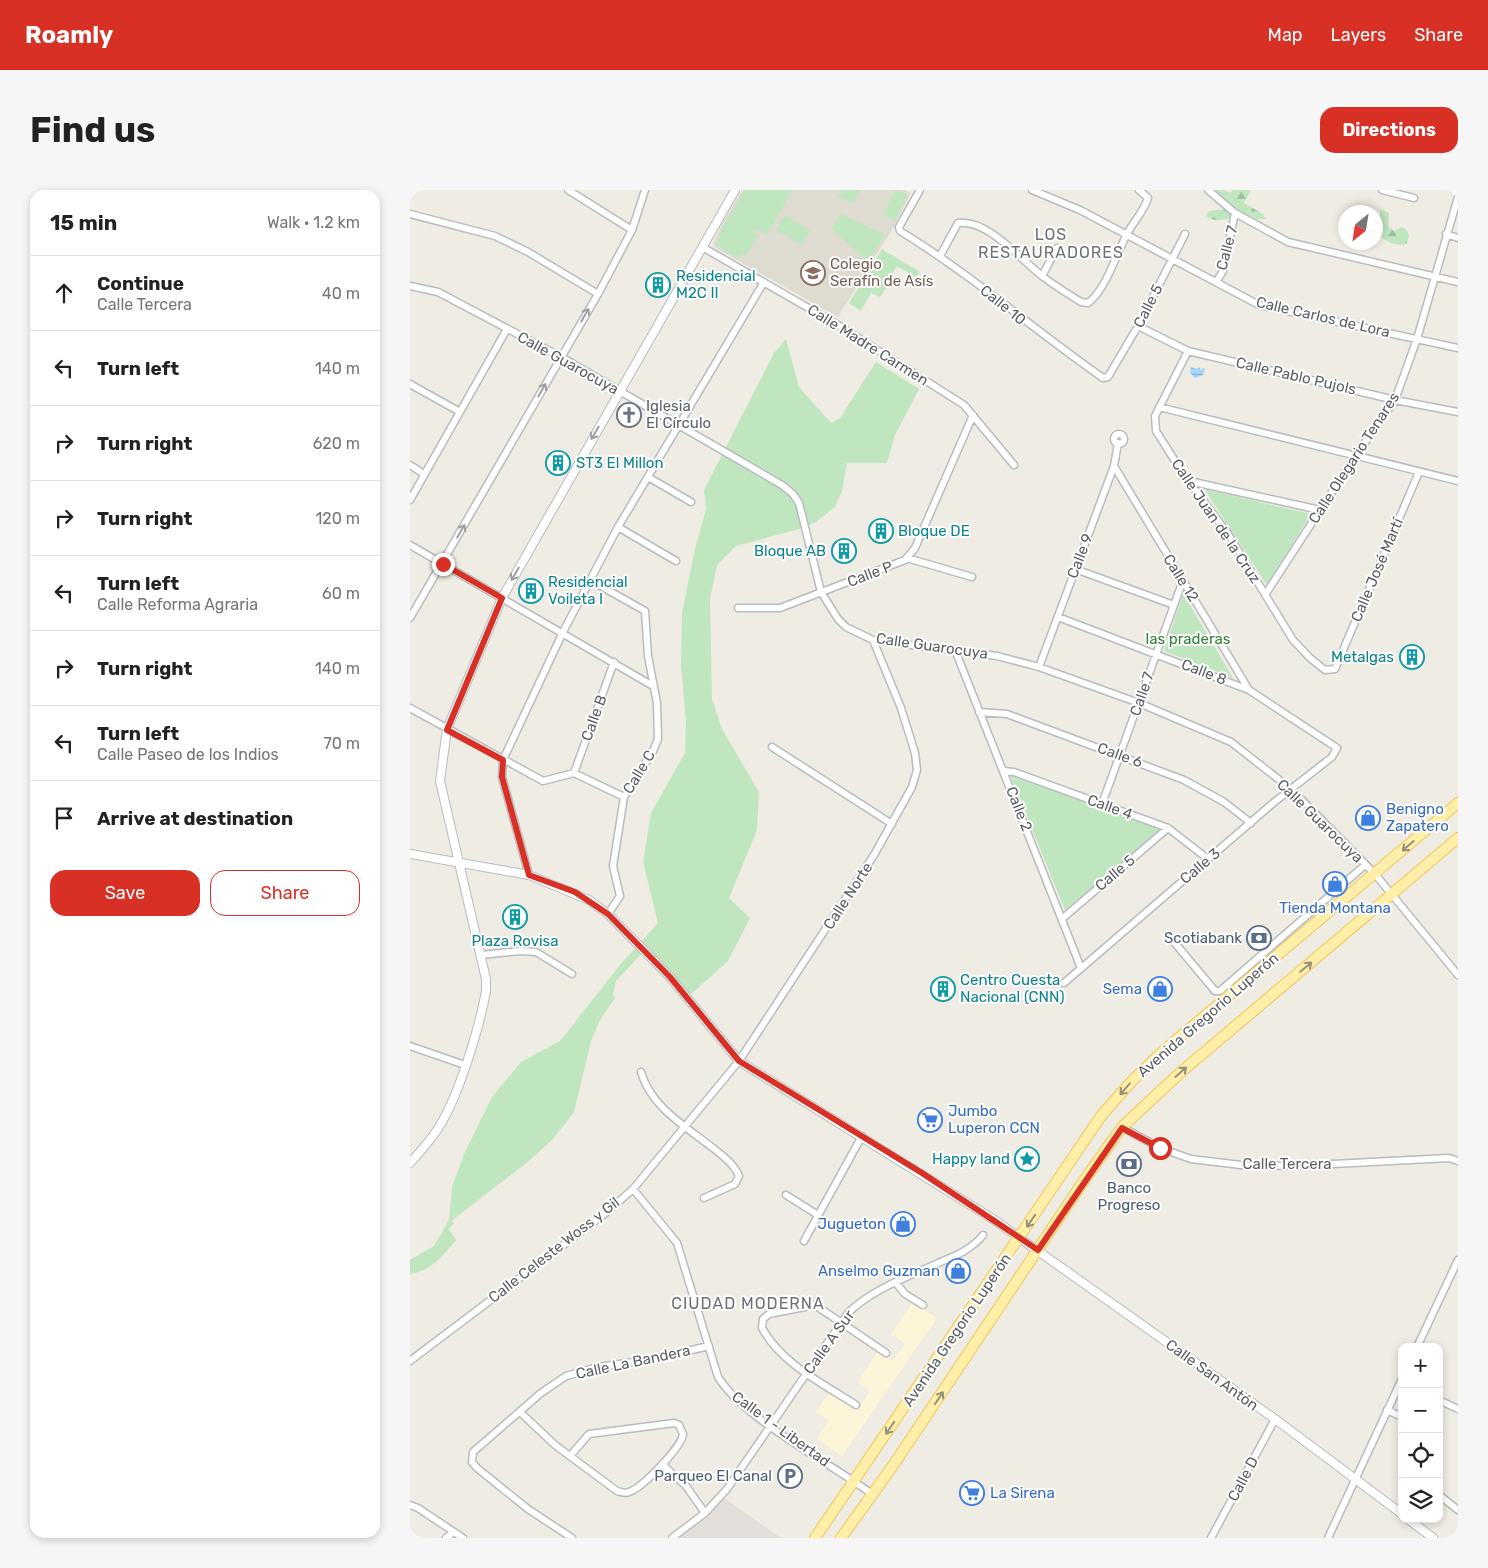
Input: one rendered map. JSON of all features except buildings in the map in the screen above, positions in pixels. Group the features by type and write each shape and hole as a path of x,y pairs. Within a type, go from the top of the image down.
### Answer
{"main road":[{"name":"Avenida Gregorio Luperón","path":"815,1538 1102,1116 1162,1052 1458,803"},
{"name":"Avenida Gregorio Luperón","path":"841,1538 1122,1128 1181,1072 1458,838"}],"street":[{"path":"568,190 632,230"},
{"path":"410,618 598,294 632,230 645,190"},
{"path":"410,1163 433,1138 445,1118 465,1064 486,991 486,979 481,955 440,781 447,730 502,598 736,190"},
{"name":"Calle 10","path":"920,190 899,230 940,256 1054,344 1103,378 1108,377"},
{"name":"Calle Carlos de Lora","path":"1032,190 1080,210 1259,304 1458,348"},
{"path":"940,256 958,223 962,222 989,232 1042,276 1081,302 1088,303 1094,299 1102,285 1127,234 1148,198 1139,190"},
{"path":"1208,190 1235,213 1288,242 1458,282"},
{"path":"1382,190 1394,191 1414,198"},
{"name":"Calle Olegario Tenares","path":"1265,595 1356,455 1396,400 1436,277 1446,234 1458,197"},
{"name":"Calle 7","path":"1216,282 1223,270 1235,213"},
{"path":"410,214 495,236 528,252 598,294"},
{"name":"Calle 5","path":"1108,377 1138,326 1185,234"},
{"path":"1446,234 1458,238"},
{"name":"Calle Madre Carmen","path":"704,248 838,325 956,400 973,415 1014,465"},
{"path":"1042,276 1057,248"},
{"path":"529,875 502,777 503,760 563,632 618,527 764,282"},
{"name":"Calle Guarocuya","path":"410,286 438,292 561,357 782,485 794,494 799,503 821,592 838,619 846,627 873,640 997,656 1039,667 1138,703 1231,742 1291,789 1375,874 1458,974"},
{"name":"Calle Pablo Pujols","path":"1138,326 1188,351 1396,400 1458,412"},
{"path":"410,500 507,328"},
{"name":"Calle Juan de la Cruz","path":"1188,351 1159,407 1154,423 1156,431 1189,481 1228,534 1302,651 1326,670 1335,668"},
{"path":"410,384 460,412"},
{"path":"1159,407 1458,481"},
{"name":"Calle P","path":"738,608 780,608 875,573 907,558 915,548 973,415"},
{"name":"Calle 9","path":"1039,667 1114,466 1118,444"},
{"path":"410,465 424,474"},
{"name":"Calle 12","path":"1114,466 1182,583 1249,690"},
{"name":"Calle José Martí","path":"1335,668 1420,472"},
{"path":"648,477 690,502"},
{"path":"1189,481 1320,510"},
{"path":"618,527 676,561"},
{"path":"410,545 563,632 653,686"},
{"path":"907,558 972,577"},
{"path":"1075,569 1174,605"},
{"name":"Calle C","path":"590,580 645,611 648,656 656,703 658,739 653,751 624,797 613,866 620,896 608,914"},
{"name":"Calle 7","path":"1102,804 1182,583"},
{"name":"Calle 8","path":"1058,616 1249,690 1298,724 1334,744 1337,750"},
{"name":"Calle Norte","path":"685,1126 739,1061 892,824 912,787 917,770 917,761 901,708 873,640"},
{"name":"Calle 2","path":"954,650 1081,968"},
{"name":"Calle B","path":"574,773 614,662"},
{"path":"410,708 543,781 574,773 624,797"},
{"name":"Calle 6","path":"979,712 1007,714 1120,755 1204,790 1251,823"},
{"path":"772,747 892,824"},
{"name":"Calle 3","path":"1064,983 1291,789 1332,757 1337,750"},
{"name":"Calle 4","path":"1003,771 1014,772 1168,828 1208,859"},
{"name":"Calle 5","path":"1062,918 1168,828"},
{"name":"Calle San Antón","path":"410,854 529,875 575,892 608,914 670,977 739,1061 862,1136 1038,1250 1275,1419 1398,1511"},
{"path":"1168,936 1215,991 1220,991 1365,865"},
{"path":"481,955 520,950 536,952 572,974"},
{"path":"410,1046 465,1064"},
{"path":"640,1072 645,1087 654,1101 725,1157 739,1176 735,1184 704,1198"},
{"name":"Calle Celeste Woss y Gil","path":"410,1361 608,1212 633,1189 685,1126"},
{"name":"Calle Tercera","path":"1122,1128 1160,1148 1191,1159 1241,1165 1294,1166 1449,1158 1458,1161"},
{"path":"804,1242 862,1136"},
{"name":"Calle 1 - Libertad","path":"633,1189 677,1243 718,1377 726,1390 771,1426 872,1494"},
{"path":"786,1195 818,1215"},
{"name":"Calle A Sur","path":"672,1538 704,1513 727,1489 840,1323 859,1303 896,1283 971,1248 983,1235"},
{"path":"1419,1343 1458,1260"},
{"path":"896,1283 905,1294 923,1305"},
{"path":"856,1404 806,1373 774,1347 762,1328 762,1320 769,1314 815,1305 886,1353"},
{"name":"Calle La Bandera","path":"572,1538 528,1509 477,1468 472,1462 476,1450 556,1381 580,1371 648,1360 709,1346"},
{"path":"1328,1538 1398,1387"},
{"path":"1443,1402 1458,1408"},
{"path":"1387,1410 1398,1415"},
{"path":"520,1412 570,1456 617,1491 624,1493 633,1490 662,1464 680,1443 683,1434 679,1425 674,1423 599,1432 583,1439 570,1456"},
{"name":"Calle D","path":"1210,1538 1275,1419"},
{"path":"662,1464 694,1494 704,1513"},
{"path":"1443,1498 1458,1510"},
{"path":"410,1505 418,1508 463,1538"},
{"path":"1416,1523 1429,1537"},
{"path":"446,1538 454,1532"}],"shaded area":[{"name":"Colegio Serafín de Asís","path":"742,190 905,190 911,193 893,228 838,317 714,247 713,243 724,220"},
{"path":"913,1302 937,1318 842,1456 817,1439 829,1420 816,1412 829,1393 858,1408 870,1391 857,1382 878,1352 892,1361 905,1344 891,1334"},
{"path":"724,1498 781,1538 681,1538 709,1516"}],"green space":[{"path":"745,190 792,190 768,234 755,229 753,232 758,235 746,256 741,253 738,258 716,245 722,228"},
{"path":"841,190 860,190 853,204 838,196"},
{"path":"895,190 908,195 895,221 883,215"},
{"path":"1210,190 1224,190 1230,193 1232,190 1251,190 1244,203 1263,214 1266,219 1257,219 1243,212 1224,220 1211,219 1206,216 1209,211 1228,209"},
{"path":"1383,210 1389,213 1388,226 1394,231 1401,227 1406,229 1409,236 1407,243 1403,244 1398,245 1383,239"},
{"path":"841,214 885,235 868,262 831,228"},
{"path":"785,215 810,230 802,245 776,230"},
{"path":"882,249 920,272 916,277 897,266 889,278 892,280 880,297 871,293 861,311 849,303"},
{"path":"786,339 799,387 831,423 840,418 876,362 919,389 895,435 887,463 847,463 842,491 835,507 816,522 799,529 736,546 717,565 710,599 712,699 722,729 759,792 757,830 729,898 750,918 728,961 689,996 645,950 616,981 613,995 615,998 600,1020 591,1041 574,1112 553,1139 530,1160 451,1221 454,1223 449,1229 456,1240 441,1257 424,1270 410,1274 410,1260 434,1246 449,1220 452,1187 464,1154 492,1097 521,1062 560,1041 620,965 658,923 643,862 651,813 685,753 686,722 681,665 682,613 694,553 706,509 704,490 774,353"},
{"path":"1204,489 1311,514 1267,585"},
{"name":"las praderas","path":"1183,594 1185,597 1233,678 1164,651"},
{"path":"1010,775 1161,829 1065,910"}],"water":[{"path":"1191,367 1197,369 1200,367 1200,370 1205,368 1203,375 1195,378 1190,373"}],"place":[{"name":"Colegio Serafín de Asís","path":"813,273"},
{"name":"Residencial M2C II","path":"658,285"},
{"name":"Iglesia El Círculo","path":"629,415"},
{"name":"ST3 El Millon","path":"558,463"},
{"name":"Bloque DE","path":"881,531"},
{"name":"Bloque AB","path":"844,551"},
{"name":"Residencial Voileta I","path":"531,591"},
{"name":"Metalgas","path":"1412,657"},
{"name":"Benigno Zapatero","path":"1368,818"},
{"name":"Tienda Montana","path":"1335,884"},
{"name":"Plaza Rovisa","path":"515,917"},
{"name":"Scotiabank","path":"1259,938"},
{"name":"Centro Cuesta Nacional (CNN)","path":"943,989"},
{"name":"Sema","path":"1160,989"},
{"name":"Jumbo Luperon CCN","path":"930,1120"},
{"name":"Happy land","path":"1027,1159"},
{"name":"Banco Progreso","path":"1129,1164"},
{"name":"Jugueton","path":"903,1224"},
{"name":"Anselmo Guzman","path":"958,1271"},
{"name":"Parqueo El Canal","path":"790,1476"},
{"name":"La Sirena","path":"972,1493"}],"district":[{"name":"LOS RESTAURADORES","path":"1051,243"},
{"name":"CIUDAD MODERNA","path":"748,1303"}],"route":[{"path":"443,564 502,598 447,730 503,760 502,777 529,875 575,892 608,914 670,977 739,1061 922,1173 1038,1250 1103,1152 1122,1128 1160,1148"}]}
